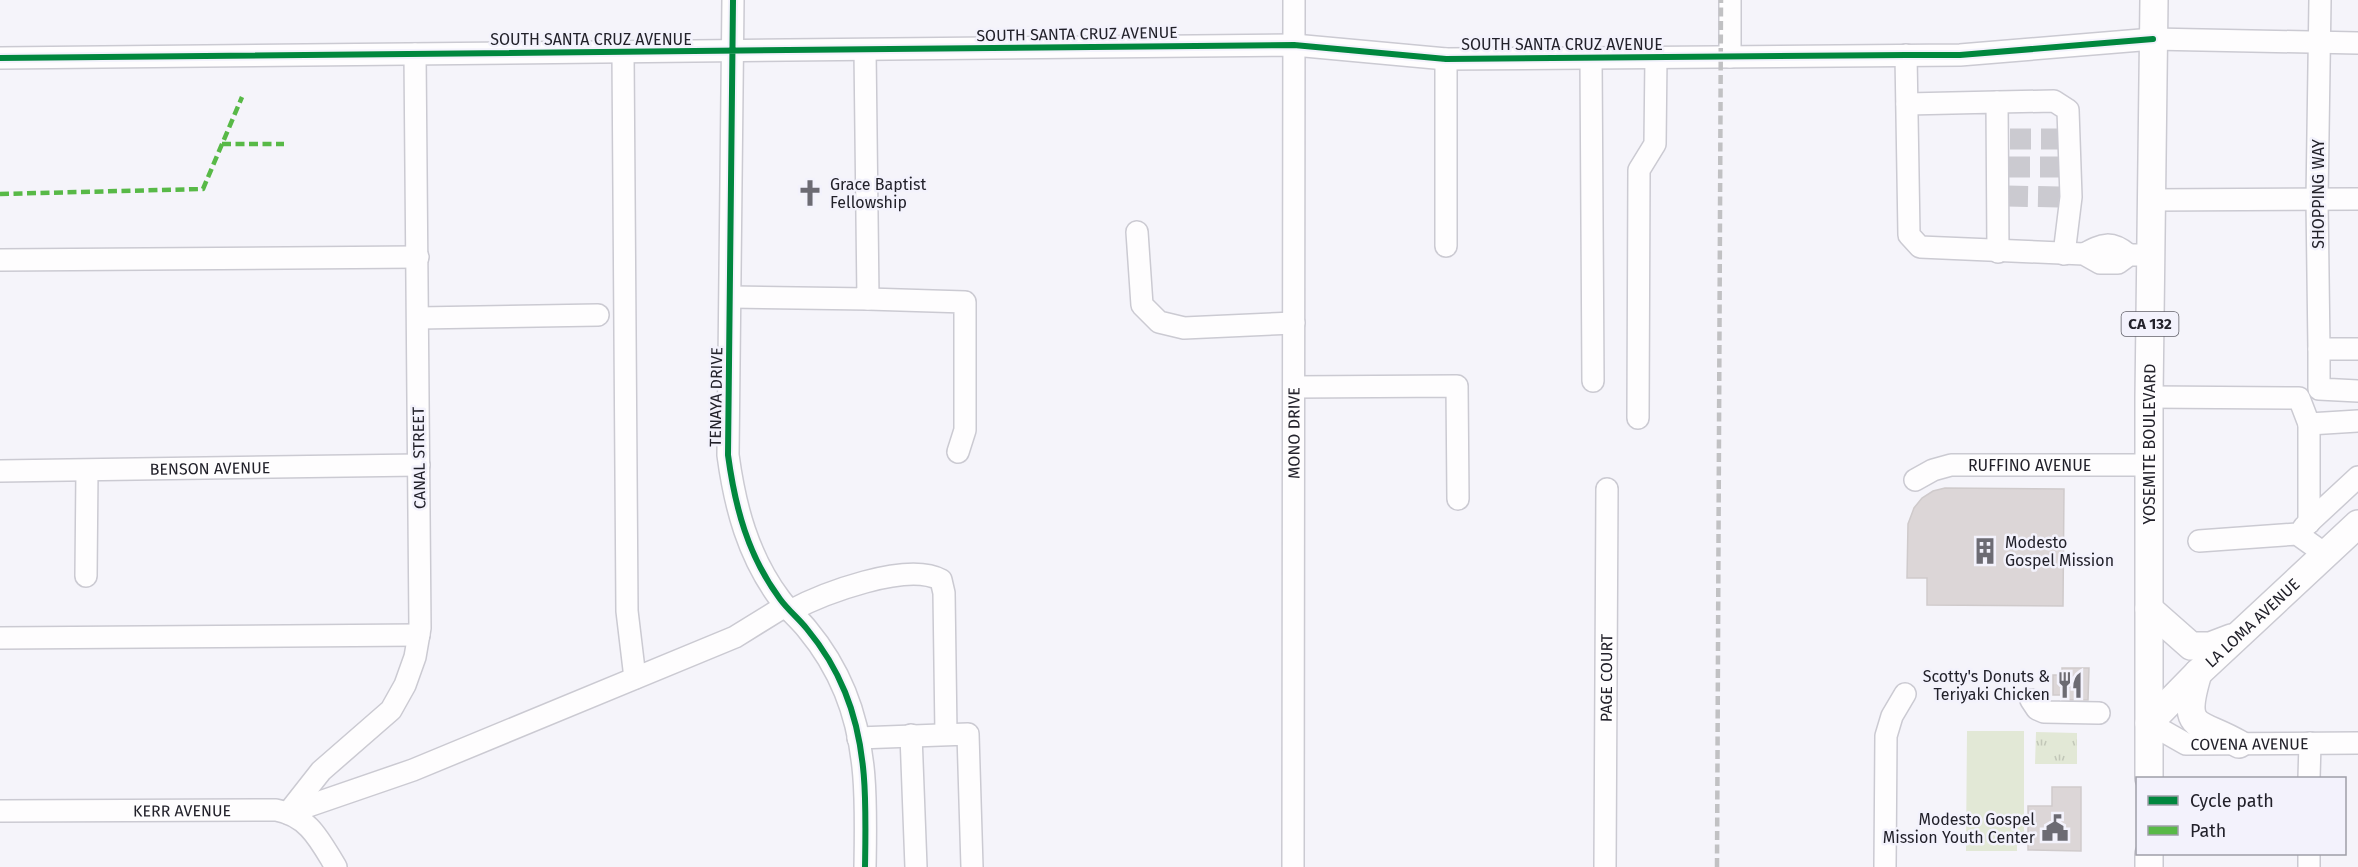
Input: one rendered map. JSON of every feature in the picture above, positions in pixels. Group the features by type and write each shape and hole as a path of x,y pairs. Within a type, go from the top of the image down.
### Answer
{"main road":[{"name":"YOSEMITE BOULEVARD","path":"2149,777 2149,397 2140,255 2152,201 2154,0"},
{"name":"LA LOMA AVENUE","path":"2149,723 2198,673 2358,524"},
{"path":"2149,609 2191,646 2210,646 2238,636"},
{"path":"2198,673 2192,698 2195,720 2202,728 2222,734 2239,744"}],"street":[{"name":"TENAYA DRIVE","path":"733,0 728,455 732,488 751,548 761,570 827,658 844,691 858,738 866,795 865,867"},
{"name":"MONO DRIVE","path":"1293,867 1294,0"},
{"path":"1730,0 1730,57"},
{"name":"SHOPPING WAY","path":"2320,0 2317,200 2319,389 2358,391"},
{"name":"SOUTH SANTA CRUZ AVENUE","path":"0,58 1294,45 1446,59 1960,55 2153,39 2358,43"},
{"path":"865,50 868,298"},
{"path":"623,53 627,600 635,678"},
{"name":"CANAL STREET","path":"288,813 321,771 391,710 405,685 415,657 419,635 415,54"},
{"path":"1906,55 1909,235 1920,247 2074,254 2101,245 2118,246 2140,255"},
{"path":"1638,417 1639,170 1655,144 1656,57"},
{"path":"1591,58 1593,381"},
{"path":"1446,59 1446,246"},
{"path":"1997,102 2004,138 2003,196 1998,252"},
{"path":"1907,104 2060,103 2068,110 2065,197 2074,254"},
{"path":"2152,201 2358,200"},
{"path":"1137,232 1142,305 1159,322 1184,328 1294,323"},
{"path":"0,260 418,257"},
{"path":"730,297 868,298 965,302 965,430 958,452"},
{"path":"418,318 597,315"},
{"path":"2319,349 2358,349"},
{"path":"1294,387 1457,386 1458,499"},
{"path":"2149,397 2299,398 2309,424 2303,529 2325,554"},
{"path":"2309,424 2358,422"},
{"name":"BENSON AVENUE","path":"0,471 419,465"},
{"name":"RUFFINO AVENUE","path":"1915,480 1933,470 1952,465 2149,465"},
{"path":"86,576 87,471"},
{"path":"2199,542 2303,529 2358,477"},
{"name":"PAGE COURT","path":"1605,867 1606,489"},
{"path":"288,813 413,770 735,637 788,608 872,580 924,575 940,580 944,593 946,734"},
{"path":"0,638 419,635"},
{"path":"1885,867 1886,736 1892,716 1905,694"},
{"path":"2031,700 2037,709 2044,712 2099,713"},
{"name":"COVENA AVENUE","path":"2149,723 2186,744 2358,743"},
{"path":"858,738 968,734 972,867"},
{"path":"911,735 916,867"},
{"path":"2309,777 2310,743"},
{"name":"KERR AVENUE","path":"0,811 267,809 288,813 312,829 336,867"}],"green space":[{"path":"1967,731 2024,731 2024,839 2017,839 2017,851 1966,851"},
{"path":"2036,732 2077,733 2077,764 2035,764"}],"building":[{"name":"Modesto Gospel Mission","path":"1945,488 2064,489 2063,606 1927,605 1927,578 1907,578 1908,524 1914,508 1922,498 1933,491"},
{"name":"Scotty's Donuts & Teriyaki Chicken","path":"2062,668 2089,668 2088,700 2062,700 2062,695 2053,695 2053,675 2062,675"},
{"name":"Modesto Gospel Mission Youth Center","path":"2052,787 2081,787 2081,851 2028,850 2028,806 2052,806"}],"tunnel":[{"path":"2010,139 2060,139"},
{"path":"2009,167 2059,167"},
{"path":"2007,196 2059,197"}],"railway":[{"path":"1717,867 1721,0"}],"marked path":[{"path":"0,194 203,189 242,97"},
{"path":"222,144 284,144"}],"cycle path":[{"path":"733,0 728,455 739,512 759,566 786,607 807,629 823,651 833,667 853,713 864,778 865,867"},
{"path":"0,58 1294,45 1446,59 1960,55 2153,39"}],"place":[{"name":"Grace Baptist Fellowship","path":"810,193"},
{"name":"Modesto Gospel Mission","path":"1985,551"},
{"name":"Scotty's Donuts & Teriyaki Chicken","path":"2070,685"},
{"name":"Modesto Gospel Mission Youth Center","path":"2055,828"}]}
